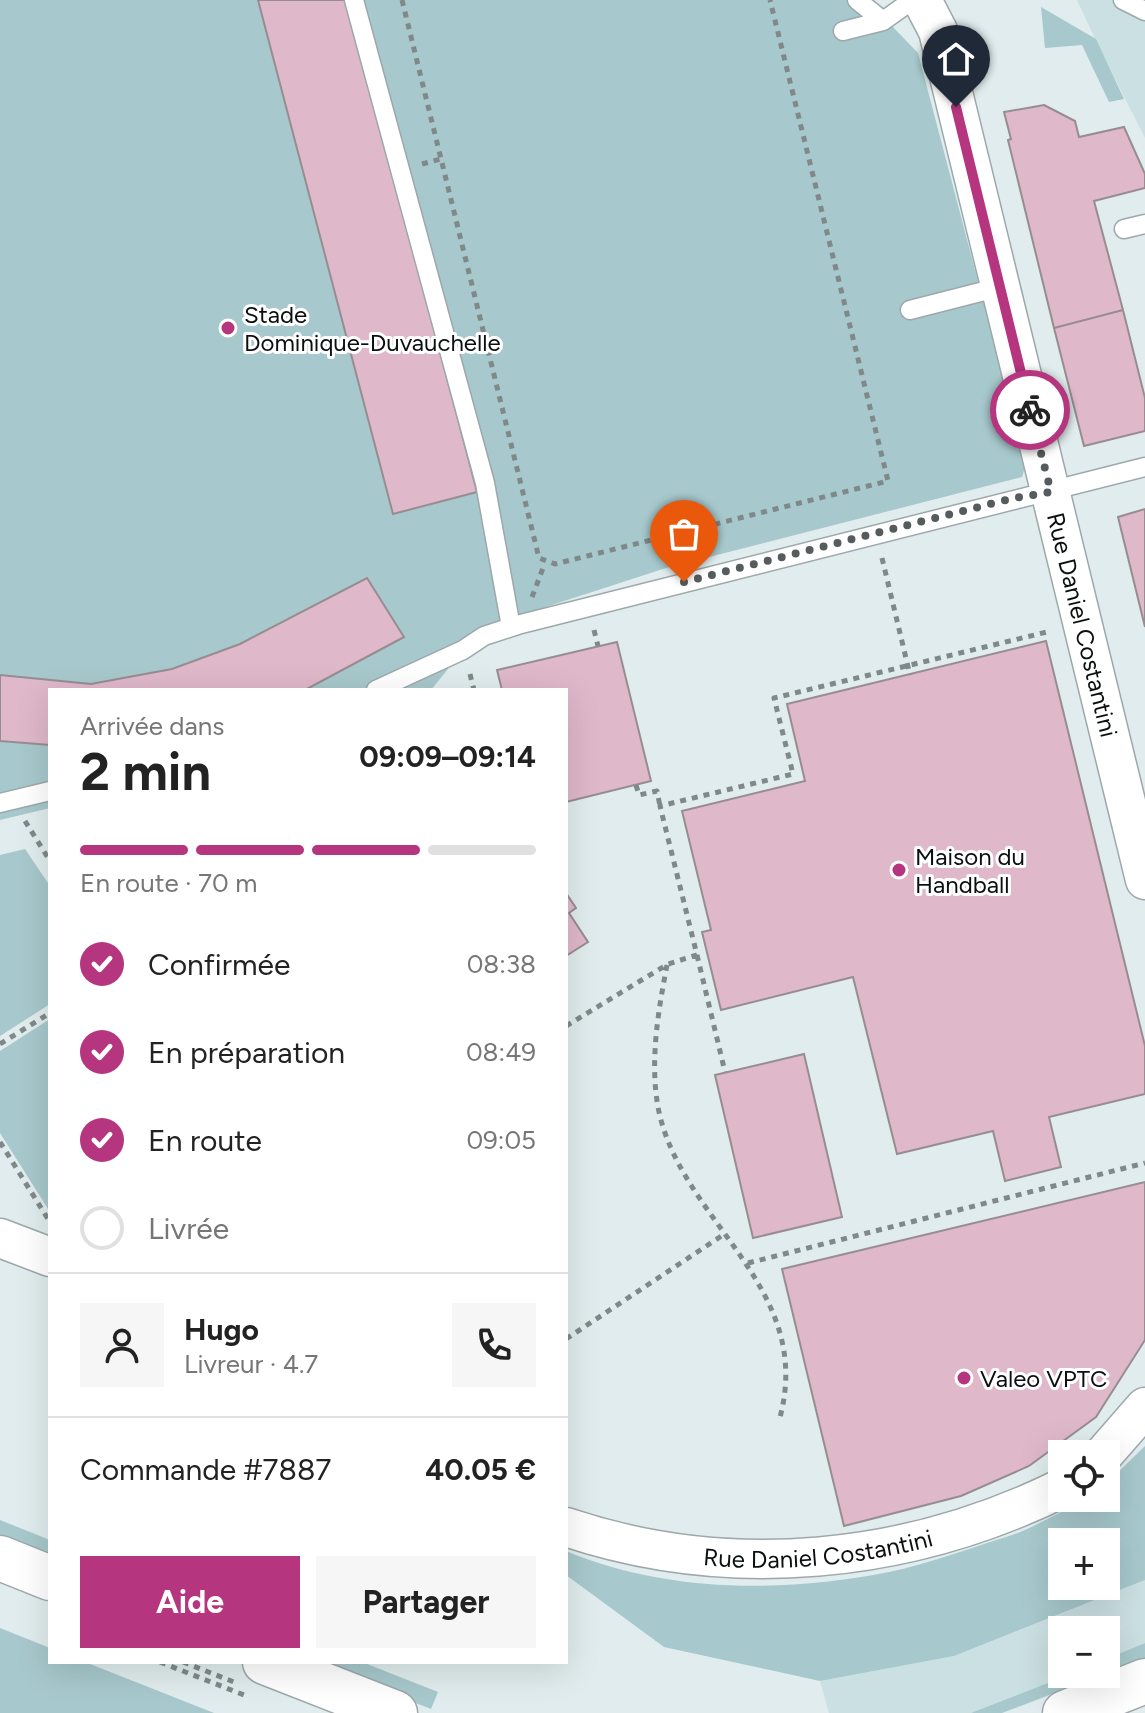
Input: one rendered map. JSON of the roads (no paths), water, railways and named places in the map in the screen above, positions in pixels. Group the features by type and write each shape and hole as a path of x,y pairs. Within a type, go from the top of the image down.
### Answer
{"main road":[{"path":"0,1558 48,1577"},
{"path":"256,1679 395,1713"},
{"path":"1065,1713 1145,1681"}],"street":[{"name":"Rue Daniel Costantini","path":"914,2 938,31 1145,880"},
{"path":"0,1238 48,1256"},
{"path":"1116,1440 1145,1407"},
{"name":"Rue Daniel Costantini","path":"568,1527 675,1554 761,1561 819,1558 894,1547 1015,1512 1048,1495"}],"lane":[{"path":"354,0 485,483 511,627"},
{"path":"857,0 883,21"},
{"path":"1123,0 1145,11"},
{"path":"843,31 883,21 914,2"},
{"path":"1124,229 1145,224"},
{"path":"910,310 1000,287"},
{"path":"380,688 511,627 1145,467"},
{"path":"6,801 48,791"}],"place":[{"name":"Stade Dominique-Duvauchelle","path":"228,328"},
{"name":"Maison du Handball","path":"899,870"},
{"name":"Valeo VPTC","path":"964,1378"}]}
